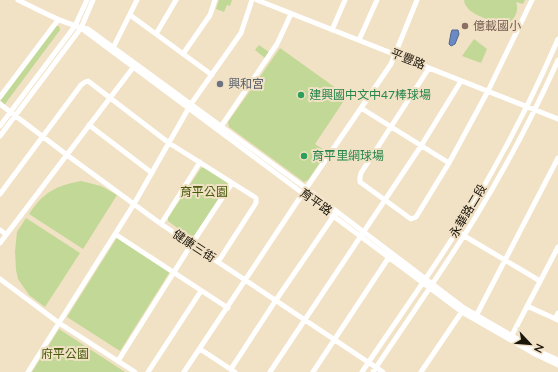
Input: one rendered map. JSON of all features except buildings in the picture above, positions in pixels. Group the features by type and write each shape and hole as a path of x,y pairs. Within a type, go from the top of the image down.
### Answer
{"street":[{"name":"育平路","path":"18,0 58,20 88,29 134,66"},
{"path":"0,136 13,113 75,26 87,0"},
{"path":"0,126 13,113 81,28 93,0"},
{"path":"113,48 137,0"},
{"path":"156,34 176,0"},
{"path":"183,54 210,15 215,0"},
{"path":"28,372 134,204 190,106 242,33 252,0"},
{"name":"平豐路","path":"257,0 558,119"},
{"path":"332,30 345,0"},
{"path":"359,40 377,0"},
{"path":"184,372 391,64 417,0"},
{"path":"430,68 390,127 361,173 360,177 360,182 411,219 416,217 449,163 488,91 532,0"},
{"path":"220,128 277,44 291,14"},
{"path":"130,15 212,75"},
{"path":"0,97 58,20"},
{"name":"育平路","path":"81,28 220,128 463,310 535,354 558,365"},
{"name":"永華路二段","path":"362,372 456,231 494,168 558,39"},
{"name":"永華路二段","path":"374,370 464,236 486,200 535,110 558,60"},
{"path":"0,242 134,66"},
{"path":"270,372 421,146 461,80"},
{"path":"0,194 85,82 88,81 169,143 256,198 256,203 218,262"},
{"name":"健康三街","path":"0,104 67,155 191,245 368,362 374,370 383,372"},
{"path":"361,108 449,163"},
{"path":"89,125 152,173"},
{"path":"475,316 558,158"},
{"path":"161,224 200,162"},
{"path":"118,361 232,183"},
{"path":"200,349 233,370 276,300 335,213"},
{"path":"0,230 6,234"},
{"path":"456,231 540,281"},
{"path":"115,234 228,308"},
{"path":"511,338 558,247"},
{"path":"313,372 390,255"},
{"path":"0,279 58,323 135,372"},
{"path":"148,372 201,291"},
{"path":"527,306 557,320 558,313"},
{"path":"421,372 463,310"},
{"name":"育平路","path":"511,338 558,360"}],"green space":[{"path":"219,0 232,0 230,6 227,5 224,12 216,9"},
{"path":"464,0 525,0 523,4 516,2 517,10 512,20 501,24 473,13 466,5"},
{"path":"55,26 59,26 60,30 4,104 1,99"},
{"path":"474,39 487,49 481,63 462,56"},
{"path":"259,45 269,52 265,58 255,50"},
{"path":"280,48 347,96 315,144 327,152 308,180 304,182 229,127 228,122"},
{"name":"育平公園","path":"204,167 227,182 228,185 194,237 191,238 168,221 168,218 201,168"},
{"path":"81,181 101,186 117,195 83,249 29,214 34,206 51,191 64,185"},
{"path":"26,218 80,253 45,307 29,295 18,279 16,270 15,251 17,232"},
{"path":"118,236 171,270 120,351 67,317"},
{"name":"府平公園","path":"59,329 125,372 32,372"}],"water":[{"path":"452,30 458,30 459,34 455,44 451,46 449,44"}],"place":[{"name":"億載國小","path":"465,26"},
{"name":"興和宮","path":"220,84"},
{"name":"建興國中文中47棒球場","path":"301,95"},
{"name":"育平里網球場","path":"304,156"}]}
